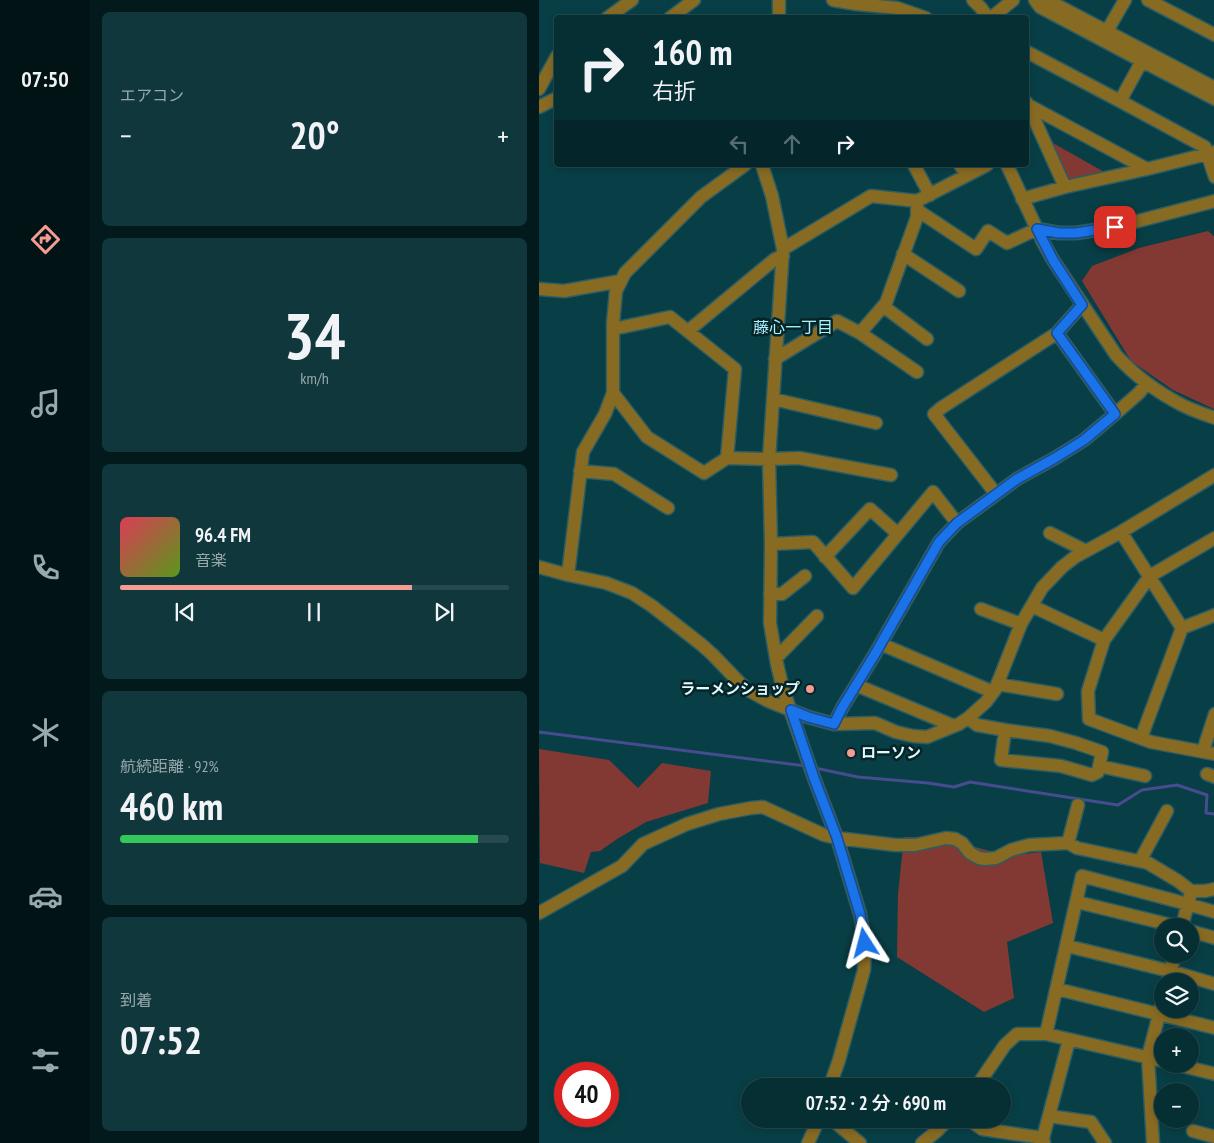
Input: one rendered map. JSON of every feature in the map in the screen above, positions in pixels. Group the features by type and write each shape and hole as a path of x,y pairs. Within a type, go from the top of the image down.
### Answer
{"street":[{"path":"611,15 633,0"},
{"path":"673,15 695,0"},
{"path":"779,0 779,15"},
{"path":"833,0 856,4 900,4 920,15"},
{"path":"973,0 987,15"},
{"path":"993,15 1013,0"},
{"path":"1035,0 1040,6 1214,98"},
{"path":"1047,0 1214,88"},
{"path":"1107,31 1125,0"},
{"path":"1148,0 1214,35"},
{"path":"1029,53 1205,148 1211,153 1214,177"},
{"path":"1120,101 1142,61"},
{"path":"539,89 554,62"},
{"path":"539,107 554,100"},
{"path":"1029,104 1147,169"},
{"path":"1029,107 1065,187"},
{"path":"1022,199 1211,153"},
{"path":"568,575 583,452 605,414 613,393 613,329 616,291 625,273 701,197 742,167"},
{"path":"764,167 772,196 783,253 769,459 770,623 783,689 837,838 860,914 865,943 864,970 833,1078"},
{"path":"915,167 929,194"},
{"path":"860,333 886,303 917,217 917,205 929,194 964,170 978,167"},
{"path":"1008,167 1053,260 1116,355 1128,369 1160,392 1183,406 1214,418"},
{"path":"688,331 783,253 871,196 917,205 976,249 987,231 1007,243 1037,229 1059,233 1076,233 1115,227 1214,201"},
{"path":"903,254 959,291"},
{"path":"539,289 564,291 621,282"},
{"path":"996,494 935,414 941,408 1057,333 1082,305"},
{"path":"883,306 927,338"},
{"path":"613,329 671,317 735,369 727,458"},
{"path":"775,358 837,321 860,333 917,372"},
{"path":"1057,333 1115,414"},
{"path":"834,724 939,542 957,523 1017,479 1084,440 1139,393 1147,383"},
{"path":"613,393 647,437 705,473 727,458 799,458 891,476"},
{"path":"773,399 876,423"},
{"path":"580,471 615,474 668,508"},
{"path":"539,566 568,575 606,583 632,593 702,645 748,690 768,701 808,717 834,724 875,723 896,732 927,737 968,718 986,702 995,688 1021,624 1031,606 1043,588 1062,566 1214,475"},
{"path":"771,544 813,542 853,588 933,492 957,523"},
{"path":"825,557 870,509 898,534"},
{"path":"1050,532 1086,551"},
{"path":"1121,532 1182,628"},
{"path":"1214,538 1150,576 1104,640 1089,691 1089,719 1151,742 1208,752 1214,714"},
{"path":"770,594 782,594 805,576"},
{"path":"1031,606 1104,640"},
{"path":"981,609 1021,624"},
{"path":"1141,738 1182,628 1214,615"},
{"path":"776,658 817,616"},
{"path":"881,644 995,688 1057,694"},
{"path":"856,685 953,726"},
{"path":"968,718 977,725 1050,736 1102,752 1098,772 1093,775 1061,766 1001,760 1005,730"},
{"path":"1099,766 1145,776"},
{"path":"1068,843 1078,805"},
{"path":"539,913 622,866 643,844 687,824 719,814 751,808 763,808 823,835 837,838 895,845 915,845 946,838 955,839 970,853 990,860 1011,850 1029,845 1068,843 1077,848 1148,864 1178,881 1191,891 1205,892 1214,889"},
{"path":"1139,861 1167,812"},
{"path":"1046,1034 1083,876 1214,912"},
{"path":"1184,918 1191,891"},
{"path":"1077,902 1154,921"},
{"path":"1199,934 1214,938"},
{"path":"1067,946 1159,973"},
{"path":"1199,981 1214,984"},
{"path":"1057,989 1154,1013"},
{"path":"1153,1143 1148,1057 1158,1018"},
{"path":"1175,1018 1214,1028"},
{"path":"982,1078 1005,1045 1017,1034 1046,1034 1154,1059"},
{"path":"981,1128 1044,1141 1069,1040"},
{"path":"1199,1070 1214,1074"},
{"path":"1049,1116 1091,1122 1105,1143"},
{"path":"808,1143 815,1128"},
{"path":"842,1128 860,1143"},
{"path":"927,1142 940,1128"},
{"path":"1193,1131 1214,1137"}],"shaded area":[{"path":"1051,142 1106,173 1069,182"},
{"path":"1208,231 1215,237 1214,409 1173,390 1131,361 1082,281 1092,266 1139,248"},
{"path":"539,749 609,760 638,788 662,763 711,771 708,803 646,822 600,851 591,852 584,873 540,863"},
{"path":"904,837 939,837 1008,856 1041,852 1053,923 1007,942 1014,998 984,1012 897,957 898,894"}],"waterway":[{"path":"539,732 806,766"},
{"path":"815,768 858,777 954,787 970,782 1118,805 1142,790 1177,785 1207,795 1206,813 1215,814"}],"place":[{"name":"ラーメンショップ","path":"810,689"},
{"name":"ローソン","path":"851,753"}],"district":[{"name":"藤心一丁目","path":"793,327"}],"route":[{"path":"865,943 860,914 837,838 791,710 834,724 939,542 957,523 1017,479 1084,440 1115,414 1057,333 1082,305 1053,260 1037,229 1059,233 1076,233 1115,227"}]}
